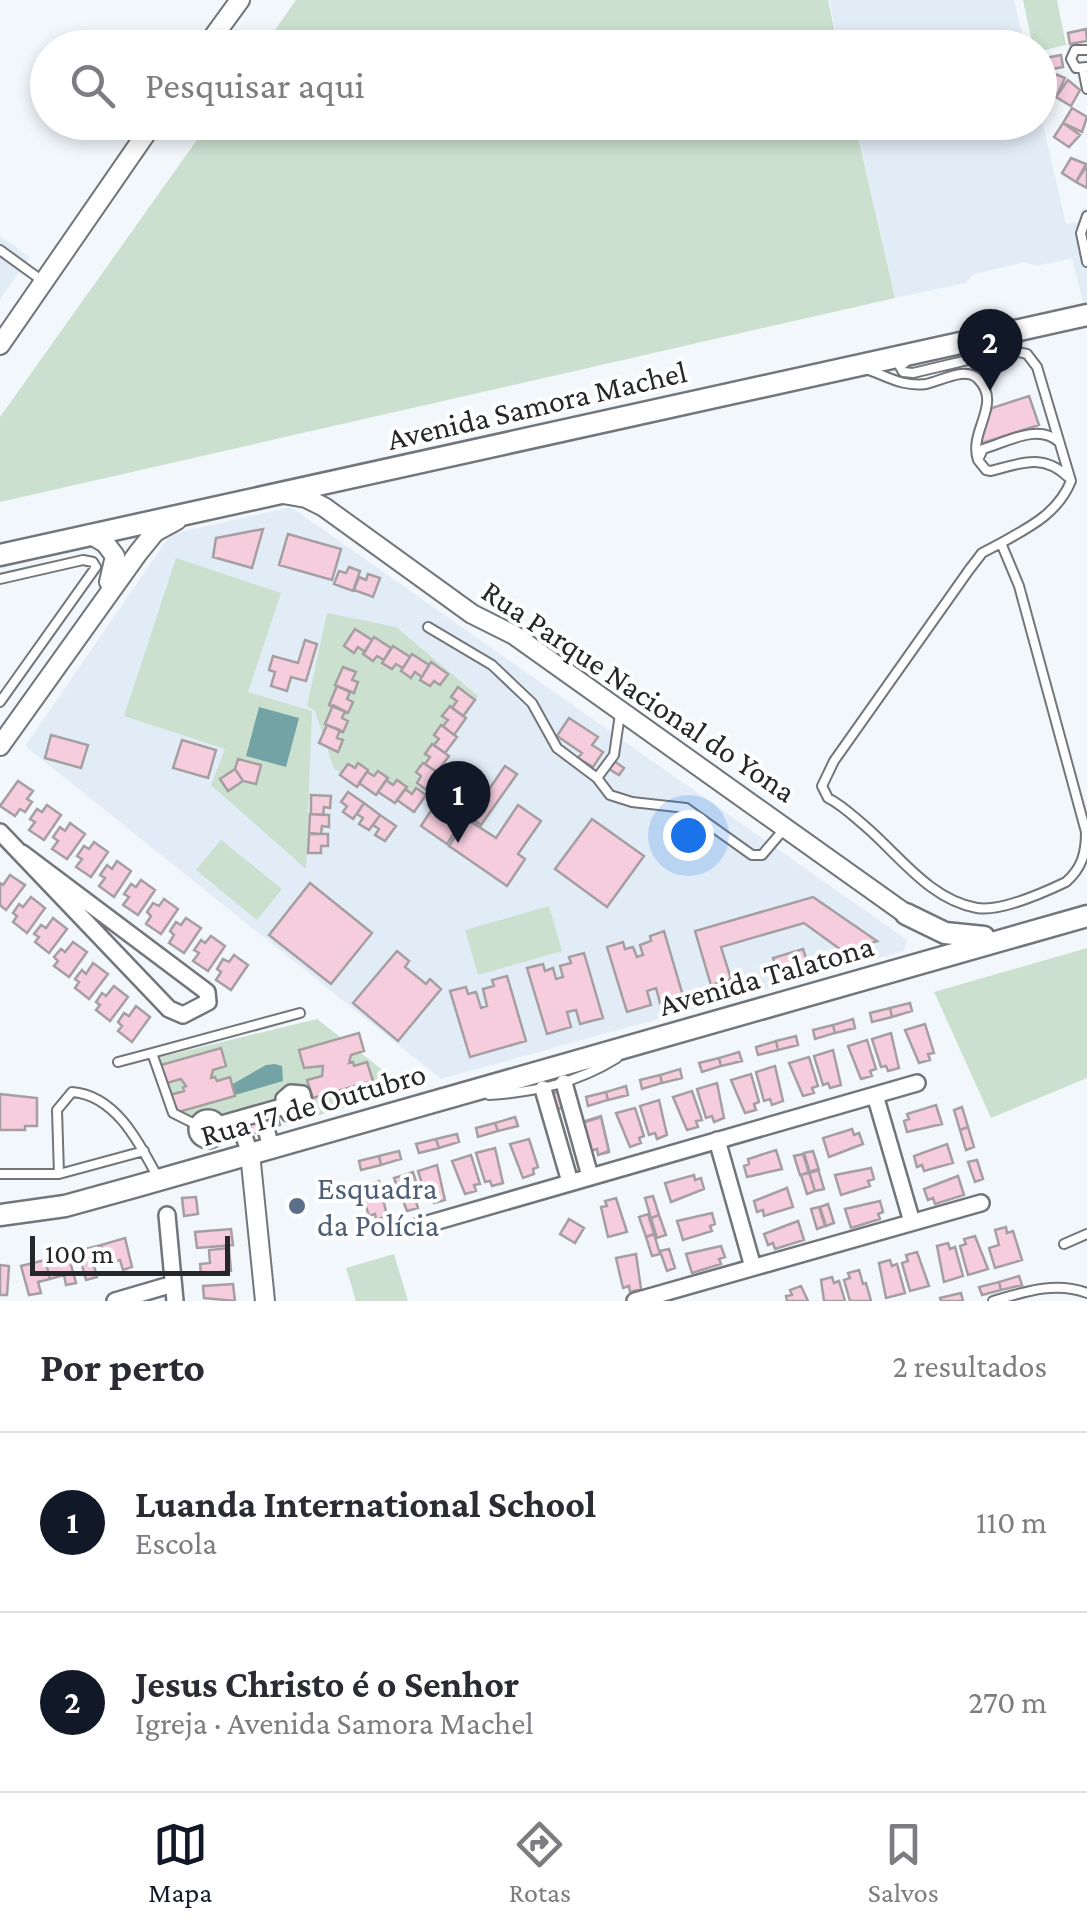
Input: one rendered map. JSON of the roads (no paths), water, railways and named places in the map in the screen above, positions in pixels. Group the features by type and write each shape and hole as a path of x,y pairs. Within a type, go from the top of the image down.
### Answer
{"main road":[{"name":"Avenida Samora Machel","path":"0,555 852,364 923,360 1084,314"},
{"path":"906,914 957,936 1020,933"},
{"path":"906,914 958,950"},
{"path":"906,914 928,938 921,954 908,966"},
{"path":"908,966 1087,916"},
{"name":"Avenida Talatona","path":"640,1042 908,966"},
{"name":"Rua 17 de Outubro","path":"0,1215 65,1206 250,1153 265,1127 444,1098 640,1042"}],"street":[{"path":"218,30 240,0"},
{"path":"0,345 142,140"},
{"path":"339,518 332,510 330,496 353,477"},
{"name":"Rua Parque Nacional do Yona","path":"272,493 306,498 339,518 472,614 514,635 906,914"},
{"path":"0,746 154,532 197,510"},
{"path":"90,534 105,543 115,556 102,601"},
{"path":"0,832 174,1013 183,1015 208,1002 206,992 22,853"},
{"path":"564,1082 590,1176"},
{"path":"410,1229 917,1084"},
{"path":"542,1089 570,1182"},
{"path":"875,1095 912,1222"},
{"path":"197,1125 199,1136 206,1140 216,1136 218,1126 238,1120 265,1127 284,1106"},
{"path":"238,1120 250,1153 264,1301"},
{"path":"717,1140 753,1267"},
{"path":"635,1301 980,1203"},
{"path":"167,1215 175,1301"},
{"path":"115,1301 173,1284"}],"lane":[{"path":"1087,50 1078,48 1071,56 1073,66 1085,68 1087,89"},
{"path":"1087,216 1081,234 1087,262"},
{"path":"1,253 44,282"},
{"path":"923,360 1010,350 1027,354 1037,367 1071,481 1056,508 1036,524 982,553 834,762 822,786 828,798 891,847 922,879 977,908 993,908 1066,882 1076,874 1086,847 1086,832 1032,630 1001,543"},
{"path":"852,364 886,379 926,384 967,373 982,382 988,406 974,440 978,460 986,470 1042,461 1071,481"},
{"path":"978,460 983,449 1039,432 1060,443"},
{"path":"0,579 83,560 96,567 0,702"},
{"path":"428,627 492,665 532,703 557,748 597,778 610,795 686,808 752,856 762,855 786,828"},
{"path":"597,778 614,755 620,710"},
{"path":"118,1062 300,1013"},
{"path":"444,1098 542,1089 590,1075 640,1042"},
{"path":"152,1054 172,1113 197,1125"},
{"path":"59,1174 57,1110 62,1099 72,1092 99,1100 122,1121 159,1180"},
{"path":"0,1174 59,1174 144,1151"},
{"path":"1064,1244 1087,1234"},
{"path":"993,1301 1048,1287 1087,1293"}],"water":[{"path":"259,707 299,718 286,767 246,756"},
{"path":"275,1064 282,1066 283,1081 235,1095 231,1085"}],"place":[{"name":"Jesus Christo é o Senhor","path":"990,391"},
{"name":"Luanda International School","path":"458,843"},
{"name":"Esquadra da Polícia","path":"297,1206"}]}
